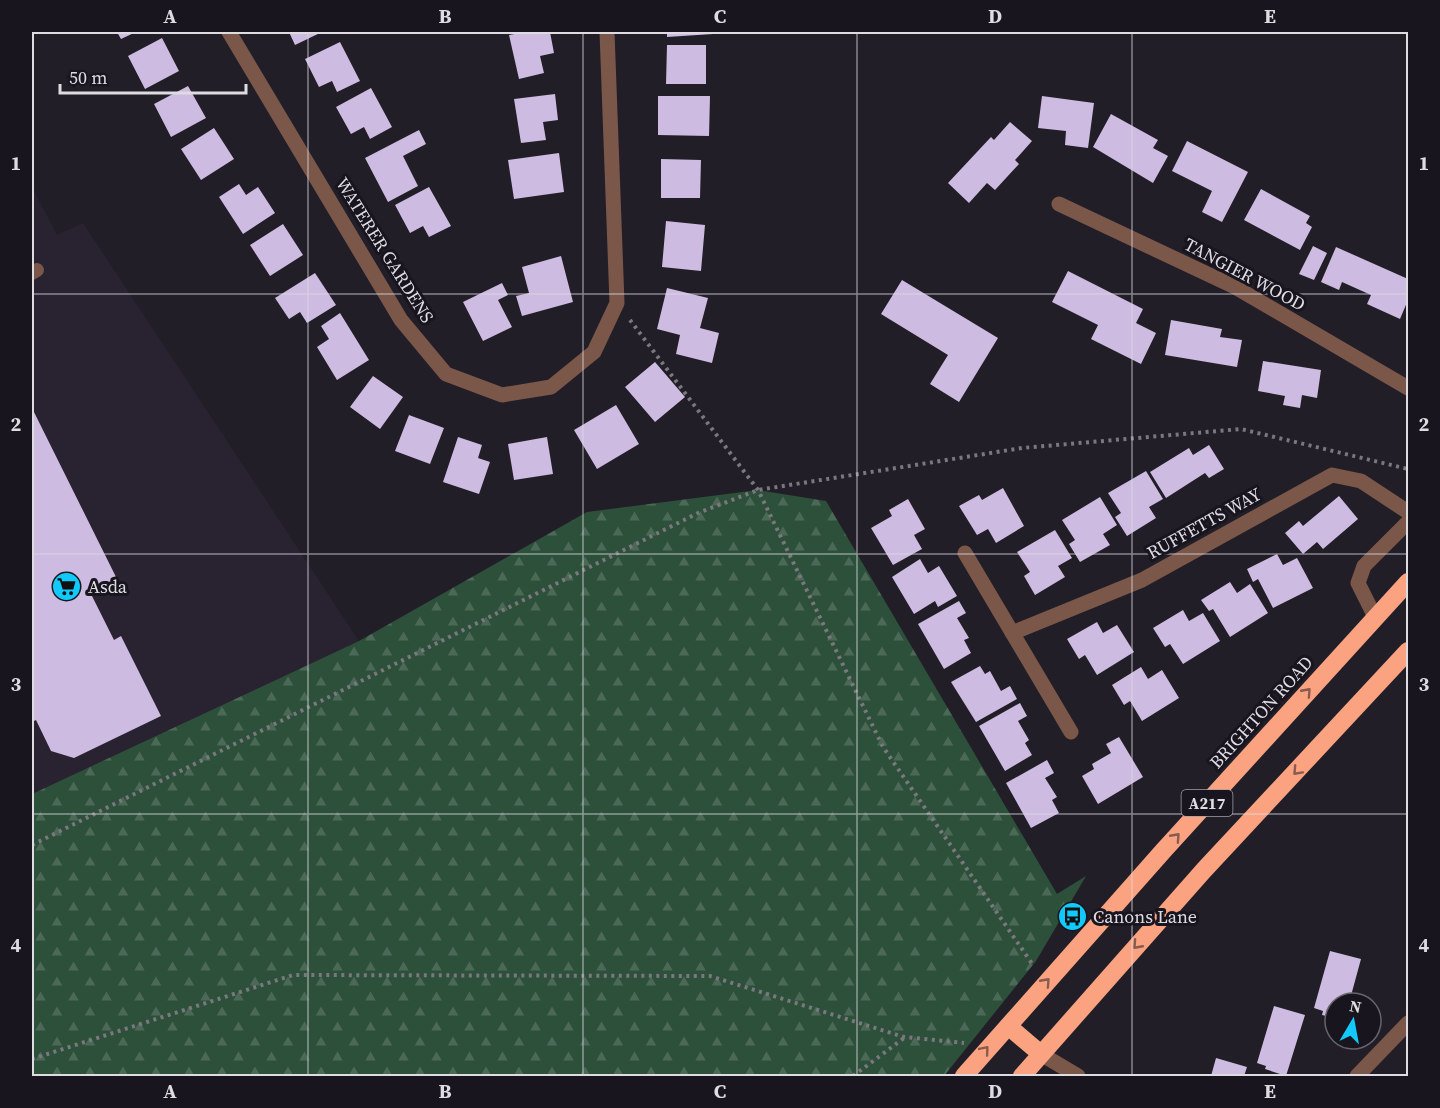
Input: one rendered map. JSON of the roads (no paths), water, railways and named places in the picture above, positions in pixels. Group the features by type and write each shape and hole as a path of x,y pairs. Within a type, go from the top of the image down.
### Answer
{"highway":[{"name":"BRIGHTON ROAD","path":"964,1077 989,1045 1408,582"},
{"name":"A217","path":"1022,1077 1204,870 1408,651"},
{"path":"1008,1026 1041,1054"}],"street":[{"name":"WATERER GARDENS","path":"229,32 401,320 446,374 502,395 551,387 594,352 616,303 607,32"},
{"name":"TANGIER WOOD","path":"1059,204 1235,287 1408,388"},
{"name":"RUFFETTS WAY","path":"1012,633 1142,580 1332,474 1360,481 1408,512"},
{"path":"1375,617 1358,583 1364,566 1408,522"},
{"path":"965,553 1071,732"},
{"path":"1357,1077 1408,1023"},
{"path":"1041,1054 1078,1077"}],"place":[{"name":"Asda","path":"67,586"},
{"name":"Canons Lane","path":"1072,916"}]}
